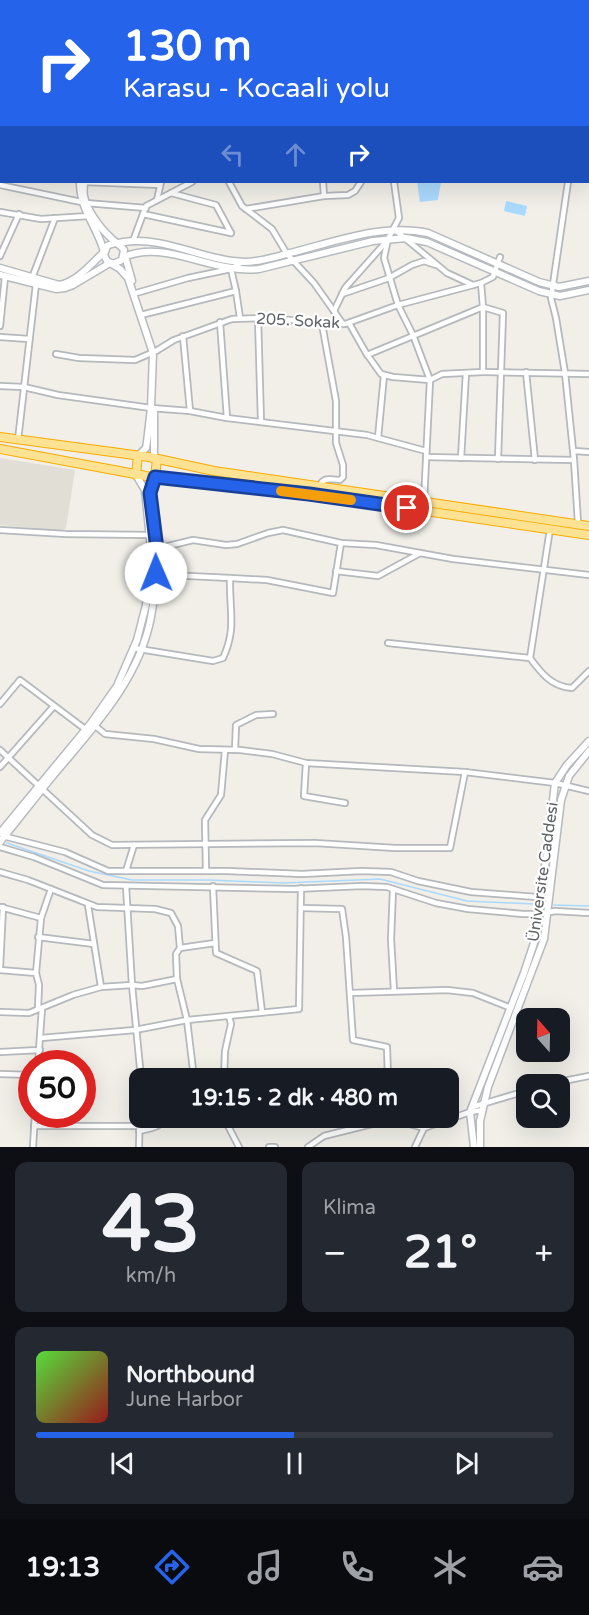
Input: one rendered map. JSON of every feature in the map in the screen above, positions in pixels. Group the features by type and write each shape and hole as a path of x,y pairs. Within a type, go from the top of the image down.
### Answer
{"highway":[{"path":"0,437 153,458 214,471 589,526"},
{"path":"0,449 155,477 309,494 589,535"},
{"path":"136,474 138,456"},
{"path":"153,458 155,477"}],"main road":[{"path":"80,183 84,202 105,258 124,273 135,294"},
{"path":"84,183 84,202 103,230 122,247 154,352 153,458"},
{"path":"0,268 32,282 59,285 69,282 110,244 116,243 148,240 242,262 287,254 377,231 411,229 428,233 498,260 539,282 560,287 589,281"},
{"path":"2,276 56,289 74,285 110,263 120,262 124,256 145,250 165,252 243,271 388,239 406,238 427,242 494,273 551,294 560,296 589,290"},
{"path":"138,456 146,448 153,408"},
{"path":"136,474 145,490 150,535 154,549"},
{"path":"0,844 2,835 120,693 141,649 151,618 154,549 150,493 155,477"},
{"path":"40,788 85,729 93,724 117,686 133,648 153,574"},
{"name":"Üniversite Caddesi","path":"474,1147 471,1109 533,950 537,934 555,783 567,765 589,741"},
{"path":"480,1147 479,1131 488,1087 541,950 559,815 566,786 572,771 589,751"}],"street":[{"path":"157,200 161,183"},
{"path":"133,241 146,208 190,183"},
{"path":"230,183 242,206 272,229 287,254 314,283 343,324"},
{"path":"322,183 324,196"},
{"path":"246,209 324,196 348,195 355,191 360,183"},
{"path":"334,311 342,294 394,229 399,218 394,183"},
{"path":"568,183 551,294 565,373 574,451 578,523"},
{"path":"0,185 84,202 146,208"},
{"path":"143,214 231,233 216,205 171,193"},
{"path":"0,212 41,219 89,216"},
{"path":"0,256 19,214"},
{"path":"18,440 29,339 32,282 55,218"},
{"path":"394,229 447,273 473,285"},
{"path":"388,239 384,258 389,278 430,380 424,501"},
{"path":"494,273 498,260"},
{"path":"342,294 389,278 424,261 436,265"},
{"path":"135,294 188,278 231,269 242,262"},
{"path":"231,269 240,318"},
{"name":"205. Sokak","path":"56,354 114,361 135,360 183,336 219,322 240,318 322,324 349,323 398,305 481,283 493,277 494,273"},
{"path":"0,326 2,276"},
{"path":"481,283 483,372"},
{"path":"142,315 236,291"},
{"path":"367,355 483,307 503,313 498,459"},
{"path":"258,318 261,422"},
{"path":"219,322 226,418"},
{"path":"349,323 367,355 384,375 430,380 442,374 483,372 589,374"},
{"path":"319,486 327,479 340,480 343,477 343,465 336,443 336,401 322,324"},
{"path":"183,336 190,411"},
{"path":"0,337 29,339"},
{"path":"526,372 535,459"},
{"path":"461,458 466,373"},
{"path":"378,438 384,375"},
{"path":"0,386 24,387 58,395 190,411 226,418 336,430 378,438 426,454 461,458 574,460"},
{"path":"574,451 589,452"},
{"path":"550,528 530,658 542,674 560,687 572,688 589,671"},
{"path":"0,530 150,535"},
{"path":"154,549 193,540 226,545 237,544 283,530 341,543 376,545 589,575"},
{"path":"153,574 267,580 333,593 341,543"},
{"path":"336,571 378,576 420,553"},
{"path":"133,648 213,661 223,658 230,642 232,616 230,579"},
{"path":"388,643 530,658"},
{"path":"0,704 20,680 85,729"},
{"path":"0,767 54,705"},
{"path":"235,750 236,725 256,715 273,714"},
{"path":"93,724 105,734 154,739 199,749 272,754 306,763 465,772 555,783 589,791"},
{"path":"0,750 92,835 112,845 315,843 395,848 450,848 465,772"},
{"path":"207,871 205,820 221,795 225,750"},
{"path":"306,763 304,796 345,803"},
{"path":"2,835 65,852 108,871 302,874 391,872 448,888 492,895 508,894 549,898"},
{"path":"0,844 103,885 301,888 362,886 393,889 436,903 468,909 540,914 555,911 589,913"},
{"path":"126,871 134,845"},
{"path":"0,872 28,880 88,905 155,909 171,913 178,926 180,948 176,954 177,979 187,1020 193,1068"},
{"path":"126,886 135,1030 140,1068"},
{"path":"213,886 216,953 257,971 262,1012"},
{"path":"41,1038 135,1030 187,1020 299,1009 301,888"},
{"path":"40,1050 39,985 36,973 38,937 41,918 51,889"},
{"path":"393,889 391,939 394,991"},
{"path":"88,905 101,987"},
{"path":"36,973 0,968 2,907 41,918"},
{"path":"301,908 342,909 353,1040 387,1047 388,1068"},
{"path":"38,937 94,944"},
{"path":"180,948 215,943"},
{"path":"0,1012 29,1013 101,987 142,986 177,979"},
{"path":"350,993 447,990 473,993 510,1008"},
{"path":"224,1068 225,1051 231,1024 229,1016"},
{"path":"0,1052 18,1051"},
{"path":"0,1074 18,1075"},
{"path":"570,1080 589,1076"},
{"path":"459,1114 516,1095"},
{"path":"96,1127 129,1128"},
{"path":"33,1147 34,1128"},
{"path":"139,1128 140,1147"},
{"path":"229,1128 239,1147"},
{"path":"308,1147 324,1136 356,1128"},
{"path":"415,1147 424,1128"},
{"path":"268,1147 275,1147"}],"shaded area":[{"path":"0,458 75,470 66,528 62,531 0,525"}],"water":[{"path":"417,183 441,183 438,200 420,202"},
{"path":"506,201 527,206 525,216 504,211"}],"waterway":[{"path":"7,843 89,871 132,880 283,883 380,879 467,901 534,904"},
{"path":"554,905 589,906"}],"slow traffic":[{"path":"281,491 351,500"}],"route":[{"path":"156,573 157,549 150,493 155,477 309,494 407,508"}]}
